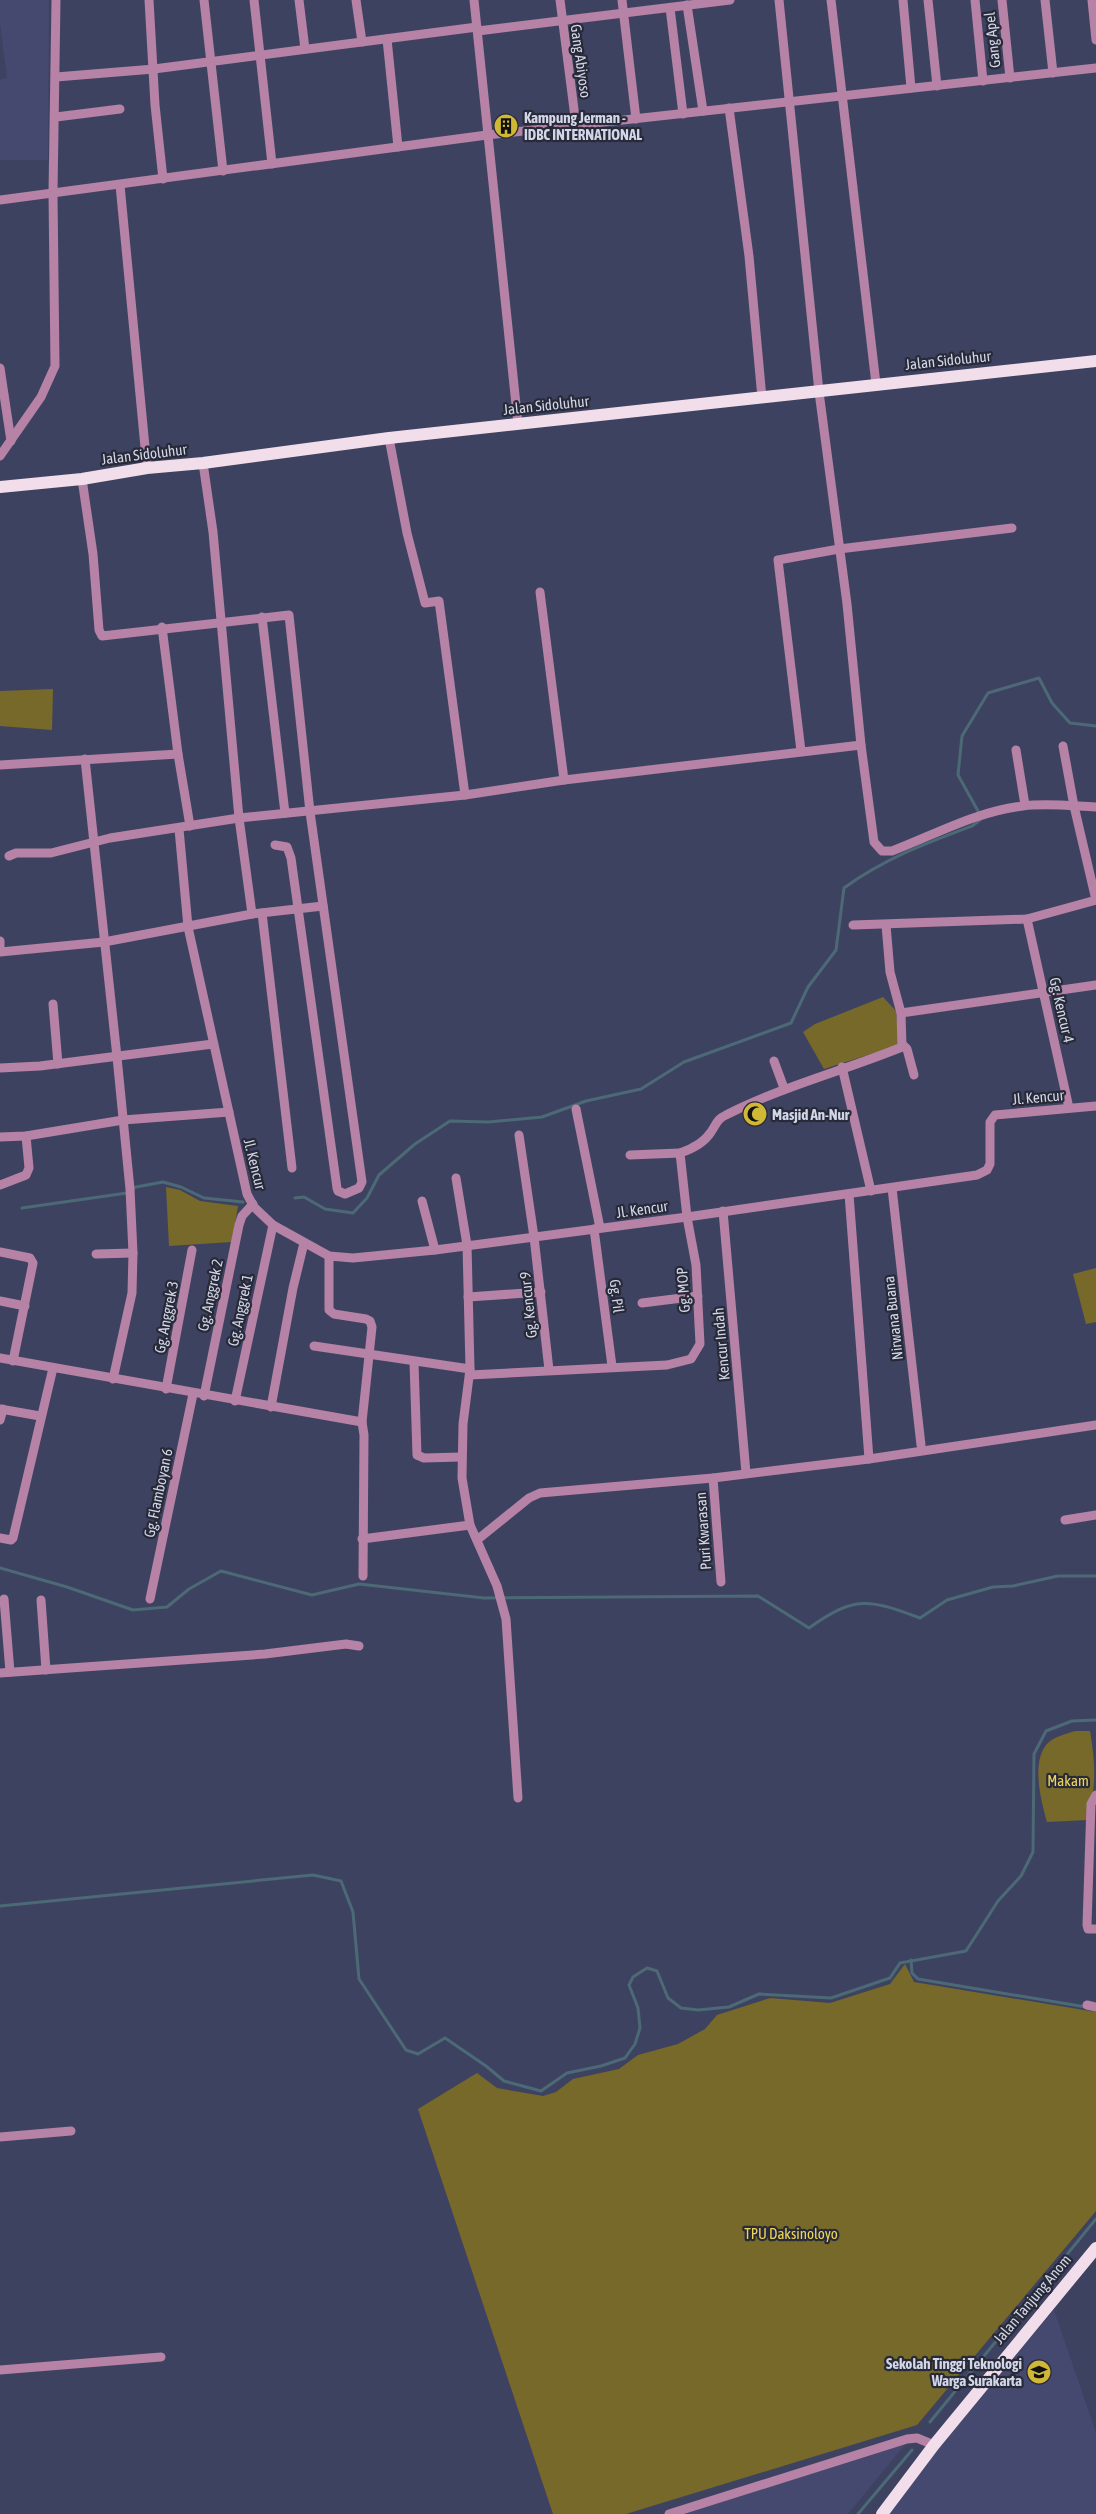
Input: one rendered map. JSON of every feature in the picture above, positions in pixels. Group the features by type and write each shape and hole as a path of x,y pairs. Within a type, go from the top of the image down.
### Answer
{"main road":[{"name":"Jalan Sidoluhur","path":"0,487 82,479 146,468 204,463 389,438 1096,361"},
{"name":"Jalan Tanjung Anom","path":"882,2514 934,2445 1096,2248"}],"street":[{"path":"0,456 41,396 55,366 53,193 56,117 56,0"},
{"path":"149,0 163,179"},
{"path":"204,0 223,171"},
{"path":"254,0 272,164"},
{"path":"299,0 304,50"},
{"path":"356,0 362,42"},
{"path":"474,0 487,135 499,222 518,424"},
{"name":"Gang Abiyoso","path":"560,0 576,125"},
{"path":"622,0 636,119"},
{"path":"56,77 154,69 387,38 562,21 730,0"},
{"path":"779,0 819,392 874,842 882,851 892,851 986,814 1025,805 1096,807"},
{"path":"831,0 876,384"},
{"path":"902,0 911,88"},
{"path":"928,0 937,86"},
{"path":"975,0 983,80"},
{"name":"Gang Apel","path":"1002,0 1010,78"},
{"path":"1045,0 1052,69"},
{"path":"1092,0 1096,40"},
{"path":"687,6 703,111"},
{"path":"670,8 683,114"},
{"path":"387,38 398,147"},
{"path":"0,200 487,135 1010,78 1052,69 1096,68"},
{"path":"729,108 749,256 762,398"},
{"path":"56,117 120,109"},
{"path":"120,184 146,468"},
{"path":"0,368 11,441"},
{"path":"389,438 407,533 425,602 440,601 465,795"},
{"path":"204,463 213,532 239,818 257,913 292,1168"},
{"path":"82,479 93,554 100,634 103,636 162,627 221,623 289,615 322,906 362,1182 359,1188 345,1194 338,1191 337,1188 289,852 287,847 275,845"},
{"path":"801,751 778,560 839,549 1012,528"},
{"path":"540,592 564,780"},
{"path":"262,617 284,812"},
{"path":"162,627 178,754 190,826"},
{"path":"9,856 16,853 51,853 93,842 284,812 310,812 465,795 564,780 862,745"},
{"path":"853,925 1027,919 1096,900 1074,806 1063,746"},
{"path":"1016,750 1025,805"},
{"path":"0,765 178,754"},
{"path":"84,759 117,1057 130,1193 133,1252 132,1293 113,1379"},
{"name":"Jl. Kencur","path":"179,829 188,927 245,1187 253,1204 273,1225 329,1256 363,1257 435,1250 687,1217 977,1175 985,1172 990,1164 990,1122 995,1115 1096,1106"},
{"path":"0,941 0,950 104,942 257,913 322,906"},
{"name":"Gg. Kencur 4","path":"1027,919 1069,1108"},
{"path":"886,925 890,972 901,1013 903,1045 907,1049 914,1075"},
{"path":"901,1013 1044,994 1096,985"},
{"path":"54,1004 58,1064"},
{"path":"1,1069 58,1064 213,1044"},
{"path":"630,1155 680,1153 696,1147 704,1140 720,1118 784,1088 903,1045"},
{"path":"774,1061 784,1088"},
{"path":"842,1067 870,1191"},
{"name":"Gg. Pil","path":"576,1109 597,1229 612,1366"},
{"path":"0,1137 26,1136 123,1120 229,1112"},
{"name":"Gg. Kencur 9","path":"520,1135 541,1292 549,1370"},
{"path":"0,1185 26,1175 29,1168 26,1136"},
{"name":"Gg. MOP","path":"612,1366 667,1365 691,1360 700,1344 696,1265 687,1217 680,1153"},
{"path":"456,1178 467,1245 470,1372 462,1424 461,1457 470,1525 496,1586 508,1632 518,1798"},
{"name":"Nirwana Buana","path":"892,1188 921,1445"},
{"path":"848,1194 869,1459"},
{"path":"422,1201 435,1250"},
{"name":"Gg. Anggrek 2","path":"204,1396 239,1225 242,1216 253,1204"},
{"name":"Kencur Indah","path":"723,1211 746,1474"},
{"name":"Gg. Anggrek 1","path":"235,1401 273,1225"},
{"path":"271,1407 293,1288 304,1243"},
{"name":"Gg. Anggrek 3","path":"166,1389 192,1250"},
{"path":"0,1252 33,1260 14,1361"},
{"path":"96,1254 133,1252"},
{"path":"329,1256 329,1310 334,1314 370,1321 372,1327 367,1356 362,1422 364,1475 363,1576"},
{"path":"468,1297 541,1292"},
{"path":"642,1303 698,1296"},
{"path":"0,1301 25,1306"},
{"path":"314,1346 470,1372 612,1366"},
{"path":"0,1358 204,1396 362,1422"},
{"path":"414,1362 416,1455 424,1458 461,1457"},
{"path":"0,1538 10,1540 13,1538 40,1416 53,1368"},
{"name":"Gg. Flamboyan 6","path":"150,1599 193,1394"},
{"path":"0,1420 1,1409 40,1416"},
{"path":"476,1540 529,1498 540,1493 713,1478 869,1459 1096,1425"},
{"name":"Puri Kwarasan","path":"713,1478 721,1582"},
{"path":"1065,1520 1096,1516"},
{"path":"362,1539 470,1525"},
{"path":"4,1599 10,1672"},
{"path":"41,1600 46,1670"},
{"path":"0,1673 265,1654 346,1644 359,1646"},
{"path":"1096,1795 1091,1804 1087,1925 1088,1929 1096,1929"},
{"path":"0,2137 71,2131"},
{"path":"0,2370 161,2357"},
{"path":"669,2514 907,2439 917,2438 934,2445"}],"shaded area":[{"path":"0,0 49,0 48,160 0,160 0,80 7,78 0,23"},
{"name":"Sekolah Tinggi Teknologi Warga Surakarta","path":"1054,2310 1096,2433 1096,2514 883,2514"},
{"path":"907,2442 848,2514 675,2514"}],"green space":[{"path":"53,689 52,730 0,726 0,691"},
{"path":"883,997 896,1011 899,1045 824,1069 803,1032 815,1024"},
{"path":"166,1187 180,1190 200,1201 238,1206 232,1242 169,1246"},
{"path":"1096,1268 1096,1322 1086,1324 1073,1274"},
{"name":"Makam","path":"1075,1731 1090,1731 1092,1744 1094,1786 1088,1820 1047,1822 1040,1792 1038,1769 1043,1749 1049,1742"},
{"name":"TPU Daksinoloyo","path":"905,1964 914,1982 1096,2012 1096,2211 917,2425 626,2514 553,2514 418,2109 477,2073 497,2088 543,2096 556,2092 573,2079 619,2069 638,2055 678,2044 705,2029 717,2015 770,1998 830,2003 890,1984"}],"waterway":[{"path":"295,1198 304,1197 325,1209 353,1213 367,1198 379,1175 415,1144 450,1121 488,1122 542,1117 586,1101 641,1089 684,1062 791,1023 808,987 836,950 844,888 890,860 972,826 980,820 978,811 958,775 962,736 988,693 1039,678 1052,703 1070,723 1096,726"},
{"path":"22,1208 127,1193 136,1187 163,1182 181,1187 204,1198 243,1202"},
{"path":"0,1568 67,1587 133,1610 167,1607 189,1589 221,1571 312,1595 359,1584 484,1598 758,1596 809,1628 825,1617 851,1605 875,1604 920,1618 947,1600 993,1587 1013,1586 1058,1576 1096,1576"},
{"path":"0,1906 313,1875 341,1881 353,1912 359,1979 406,2050 418,2054 445,2038 486,2066 504,2081 541,2091 567,2073 601,2066 625,2058 635,2044 640,2028 638,2008 629,1985 633,1977 647,1968 657,1971 668,1998 681,2008 698,2010 729,2007 759,1994 831,1998 890,1978 900,1963 966,1951 998,1901 1021,1876 1033,1852 1034,1754 1046,1731 1072,1721 1096,1720"},
{"path":"911,1960 912,1973 918,1979 1086,2007"},
{"path":"930,2422 1096,2219"},
{"path":"858,2514 912,2450"}],"place":[{"name":"Kampung Jerman - IDBC INTERNATIONAL","path":"506,126"},
{"name":"Masjid An-Nur","path":"755,1114"},
{"name":"Sekolah Tinggi Teknologi Warga Surakarta","path":"1039,2372"}]}
